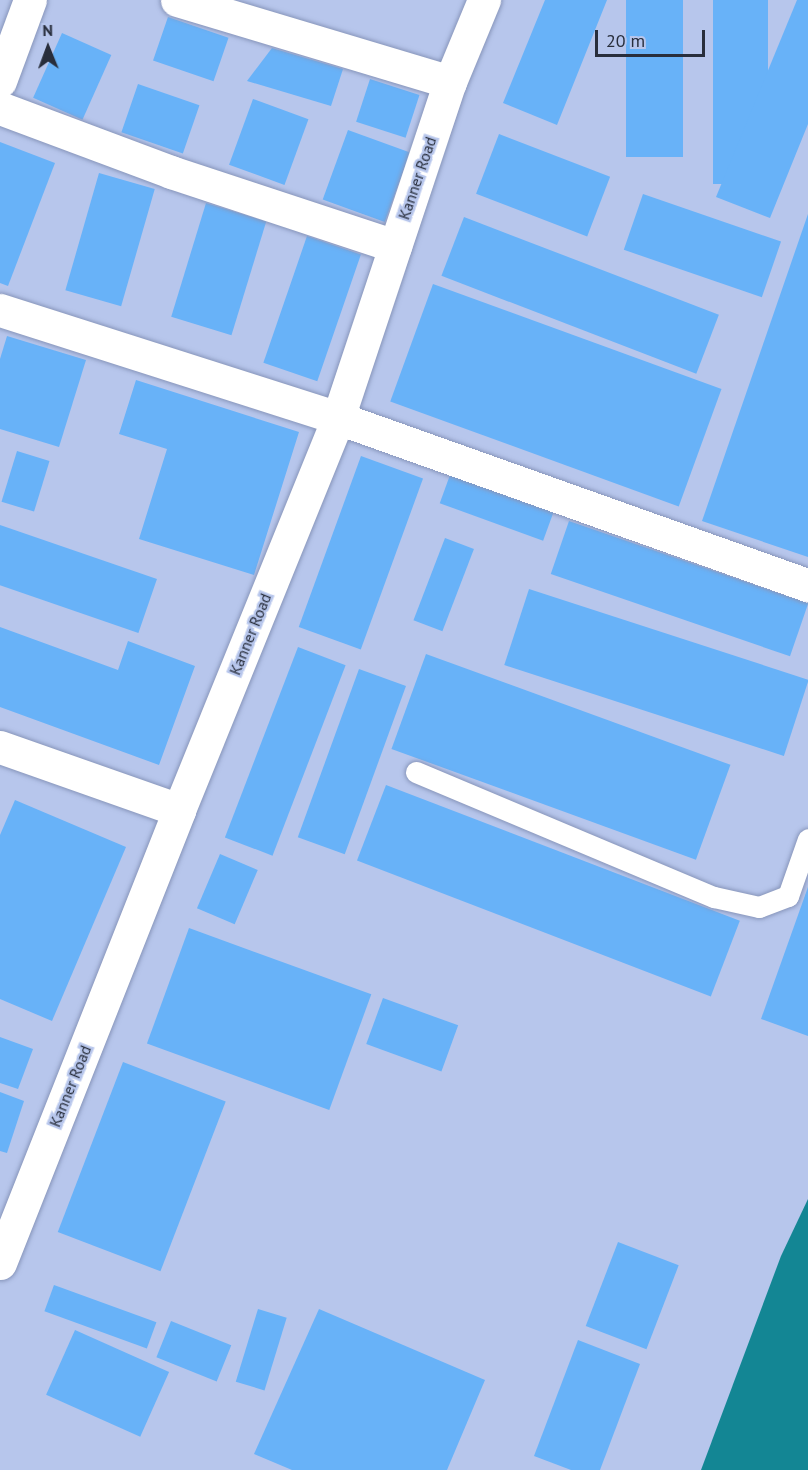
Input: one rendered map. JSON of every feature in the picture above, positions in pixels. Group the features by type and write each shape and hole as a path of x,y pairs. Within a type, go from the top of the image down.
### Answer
{"street":[{"path":"0,81 30,0"},
{"path":"177,0 450,82"},
{"name":"Kanner Road","path":"0,1263 179,810 339,418 450,82 484,0"},
{"path":"0,108 171,172 395,246"},
{"path":"0,310 339,418 808,585"},
{"path":"0,747 179,810"}],"lane":[{"path":"416,772 714,897 759,907 788,896 808,839"}],"shaded area":[{"path":"808,1199 808,1470 701,1470 781,1256"}],"building":[{"path":"545,0 607,0 557,125 503,103"},
{"path":"626,0 683,0 683,157 626,157"},
{"path":"713,0 768,0 768,184 713,184"},
{"path":"797,0 808,0 808,124 770,218 716,197"},
{"path":"168,17 229,38 214,81 153,60"},
{"path":"62,33 111,55 82,120 33,98"},
{"path":"272,48 343,69 331,106 247,81"},
{"path":"370,79 419,95 406,138 356,122"},
{"path":"138,84 199,105 183,153 121,132"},
{"path":"253,99 308,119 285,185 229,165"},
{"path":"348,130 410,153 385,222 323,200"},
{"path":"499,134 610,177 587,236 476,194"},
{"path":"0,142 55,163 8,286 0,283"},
{"path":"99,173 155,189 121,306 65,290"},
{"path":"643,194 781,242 762,297 624,250"},
{"path":"206,203 266,221 231,335 171,317"},
{"path":"808,214 808,557 702,521"},
{"path":"464,217 719,315 696,374 441,276"},
{"path":"307,236 361,255 317,381 263,363"},
{"path":"433,284 721,389 679,506 390,401"},
{"path":"7,336 86,360 59,447 0,429 0,359"},
{"path":"136,380 299,432 254,575 139,539 167,449 119,434"},
{"path":"17,451 50,461 34,512 2,502"},
{"path":"361,456 423,479 361,650 299,627"},
{"path":"450,475 553,513 543,541 440,503"},
{"path":"569,521 808,603 790,656 551,574"},
{"path":"0,525 157,579 138,633 0,585"},
{"path":"445,538 474,549 442,631 413,620"},
{"path":"529,589 808,680 784,756 504,665"},
{"path":"0,627 118,670 128,641 195,666 159,765 0,707"},
{"path":"298,647 346,665 273,856 225,837"},
{"path":"426,654 730,765 696,860 391,749"},
{"path":"359,669 406,686 345,854 298,837"},
{"path":"386,785 740,921 711,996 357,861"},
{"path":"15,800 126,847 52,1021 0,999 0,835"},
{"path":"220,854 258,870 235,924 197,908"},
{"path":"808,887 808,1036 761,1019"},
{"path":"189,928 371,994 329,1110 147,1044"},
{"path":"383,998 458,1025 441,1071 366,1044"},
{"path":"0,1037 33,1049 18,1089 0,1083"},
{"path":"123,1062 226,1101 160,1271 58,1232"},
{"path":"0,1092 24,1101 7,1153 0,1151"},
{"path":"618,1242 679,1265 646,1349 586,1326"},
{"path":"54,1285 156,1322 147,1349 44,1311"},
{"path":"258,1309 287,1318 264,1390 236,1382"},
{"path":"319,1309 485,1380 447,1470 292,1470 254,1454"},
{"path":"171,1321 231,1345 217,1382 156,1357"},
{"path":"75,1330 169,1372 140,1437 46,1395"},
{"path":"578,1340 640,1364 600,1470 571,1470 534,1456"}]}
